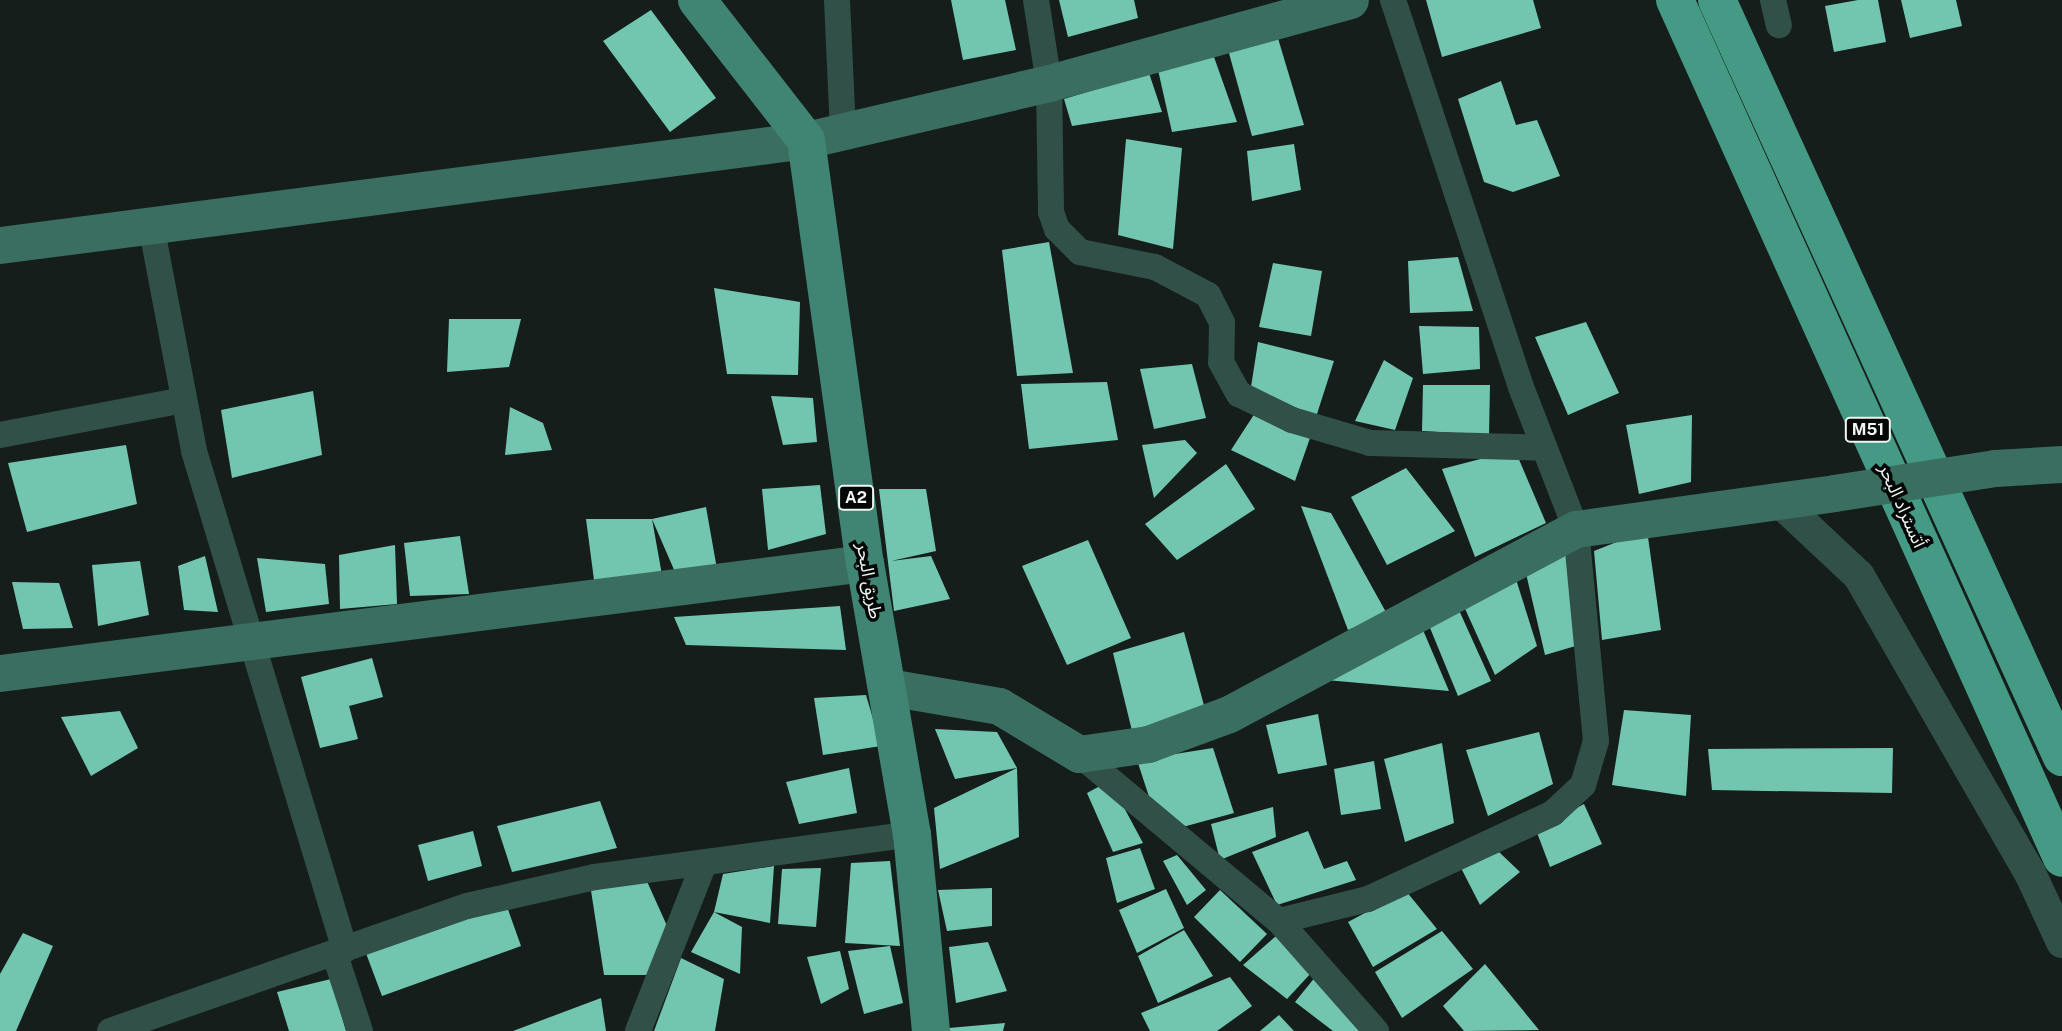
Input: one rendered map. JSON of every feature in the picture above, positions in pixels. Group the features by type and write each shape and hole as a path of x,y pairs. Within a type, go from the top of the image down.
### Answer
{"highway":[{"name":"أتستراد البحر","path":"1675,0 2062,858"},
{"name":"M51","path":"1717,0 2062,757"}],"main road":[{"path":"697,0 806,139"},
{"path":"0,244 806,139 1049,83 1350,0"},
{"name":"طريق البحر","path":"806,139 865,563 912,834 931,1031"},
{"path":"888,687 990,703 1079,754 1148,744 1229,714 1576,530 1995,468 2062,464"},
{"path":"0,673 250,637 865,563"}],"street":[{"path":"838,0 843,131"},
{"path":"1036,0 1049,83 1051,212 1057,229 1080,252 1155,267 1208,295 1222,323 1221,362 1239,394 1292,420 1370,443 1544,448"},
{"path":"1279,921 1368,899 1553,813 1583,785 1596,741 1576,530 1544,448 1393,0"},
{"path":"151,225 184,400 360,1031"},
{"path":"0,435 184,400"},
{"path":"1777,499 1859,576 2030,873 2062,942"},
{"path":"1079,754 1279,921 1376,1031"},
{"path":"110,1031 467,906 595,877 703,866 912,834"},
{"path":"638,1031 703,866"}],"building":[{"path":"951,0 1005,0 1016,50 963,60"},
{"path":"1059,0 1134,0 1138,18 1068,37"},
{"path":"1426,0 1533,0 1541,28 1442,57"},
{"path":"1858,0 1878,0 1886,42 1834,52 1825,6"},
{"path":"1901,0 1956,0 1962,26 1910,38"},
{"path":"651,10 716,98 670,132 603,41"},
{"path":"1277,35 1304,125 1252,136 1227,46"},
{"path":"1214,57 1237,122 1172,132 1158,70"},
{"path":"1149,73 1162,112 1072,126 1064,99"},
{"path":"1501,81 1516,125 1537,120 1560,176 1513,192 1484,182 1458,99"},
{"path":"1126,139 1182,148 1173,249 1118,235"},
{"path":"1294,144 1301,190 1252,201 1247,151"},
{"path":"1049,242 1073,373 1017,376 1002,250"},
{"path":"1458,257 1473,311 1410,313 1408,261"},
{"path":"1273,263 1322,271 1311,336 1259,327"},
{"path":"714,288 800,302 798,375 727,374"},
{"path":"449,319 521,319 509,367 447,372"},
{"path":"1586,322 1619,393 1568,415 1535,337"},
{"path":"1419,326 1479,327 1480,369 1423,374"},
{"path":"1258,342 1334,361 1316,417 1251,387"},
{"path":"1384,360 1413,378 1395,430 1355,421"},
{"path":"1192,364 1206,418 1154,429 1140,369"},
{"path":"1107,382 1118,440 1029,449 1021,384"},
{"path":"1423,385 1490,385 1489,435 1422,431"},
{"path":"313,391 322,455 232,478 221,410"},
{"path":"771,396 813,398 817,442 783,445"},
{"path":"510,407 543,423 552,450 505,455"},
{"path":"1255,413 1310,438 1295,481 1231,450"},
{"path":"1692,415 1691,482 1639,494 1626,425"},
{"path":"1185,440 1197,453 1154,498 1142,445"},
{"path":"126,445 137,504 27,532 8,463"},
{"path":"1515,450 1546,523 1475,557 1442,469"},
{"path":"1226,464 1255,509 1177,560 1145,524"},
{"path":"1406,468 1455,531 1387,565 1351,497"},
{"path":"820,485 826,534 768,550 762,489"},
{"path":"879,489 926,489 936,551 891,561 931,556 950,599 894,611"},
{"path":"1301,506 1331,513 1387,614 1348,630"},
{"path":"706,507 717,569 675,572 652,519"},
{"path":"586,519 652,519 662,575 594,580"},
{"path":"1647,530 1661,630 1602,640 1594,551"},
{"path":"460,536 469,594 410,596 404,543"},
{"path":"1088,540 1131,638 1067,665 1022,566"},
{"path":"1569,544 1579,645 1545,655 1524,565"},
{"path":"395,545 397,604 340,609 339,555"},
{"path":"205,556 218,612 184,610 178,566"},
{"path":"257,558 325,564 329,604 266,612"},
{"path":"140,561 149,615 98,626 92,565"},
{"path":"1514,573 1537,646 1495,675 1462,602"},
{"path":"12,582 59,583 73,628 23,629"},
{"path":"840,606 846,650 686,645 674,617"},
{"path":"1458,608 1491,681 1458,696 1428,623"},
{"path":"1420,623 1449,691 1315,679"},
{"path":"1184,632 1205,709 1133,735 1113,653"},
{"path":"372,658 383,697 349,706 358,739 320,748 301,677"},
{"path":"866,695 881,746 823,755 814,698"},
{"path":"1624,710 1691,715 1686,796 1612,785"},
{"path":"120,711 138,748 91,776 61,717"},
{"path":"1318,714 1327,765 1278,774 1266,725"},
{"path":"935,729 997,732 1017,768 955,779"},
{"path":"1539,732 1553,784 1488,816 1466,750"},
{"path":"1442,743 1454,823 1405,842 1384,759"},
{"path":"1213,748 1234,813 1179,828 1155,815 1137,760"},
{"path":"1893,748 1892,793 1712,790 1708,749"},
{"path":"1374,761 1381,809 1341,815 1334,769"},
{"path":"849,768 857,813 799,824 786,782"},
{"path":"1017,768 1019,837 940,869 934,808"},
{"path":"1100,786 1121,802 1143,843 1113,852 1087,793"},
{"path":"600,801 617,848 512,872 497,826"},
{"path":"1584,804 1602,844 1550,867 1536,830"},
{"path":"1273,807 1276,837 1220,860 1211,824"},
{"path":"473,831 482,866 428,881 418,845"},
{"path":"1308,831 1324,869 1347,861 1356,880 1277,905 1252,852"},
{"path":"1140,848 1155,889 1117,903 1106,858"},
{"path":"1499,852 1520,872 1480,905 1461,868"},
{"path":"1177,855 1206,890 1187,905 1163,861"},
{"path":"890,861 900,946 845,943 851,863"},
{"path":"774,866 770,923 714,912 723,874"},
{"path":"821,868 816,927 778,924 782,869"},
{"path":"645,877 668,928 647,975 604,975 590,884"},
{"path":"992,888 992,926 947,931 938,890"},
{"path":"1166,889 1184,928 1137,953 1119,910"},
{"path":"1220,890 1267,934 1240,962 1194,917"},
{"path":"1406,891 1437,929 1373,967 1348,922"},
{"path":"505,901 521,946 382,996 364,948"},
{"path":"714,912 742,927 740,974 691,952"},
{"path":"1184,930 1213,976 1158,1003 1138,956"},
{"path":"1442,931 1473,969 1402,1018 1375,972"},
{"path":"23,933 53,946 16,1031 0,1031 0,974"},
{"path":"1276,936 1312,972 1287,999 1243,965"},
{"path":"988,942 1007,991 956,1003 949,947"},
{"path":"890,946 903,1003 864,1014 848,951"},
{"path":"840,951 849,989 821,1004 807,957"},
{"path":"681,958 724,979 715,1031 654,1031"},
{"path":"1485,964 1539,1030 1464,1031 1443,1006"},
{"path":"1316,976 1360,1031 1333,1031 1295,1002"},
{"path":"1230,977 1252,1006 1217,1031 1150,1031 1141,1013"},
{"path":"331,979 346,1031 289,1031 277,992"},
{"path":"601,998 606,1031 513,1031"},
{"path":"1279,1015 1294,1031 1260,1031"},
{"path":"1005,1023 1003,1031 949,1031 949,1028"}]}
